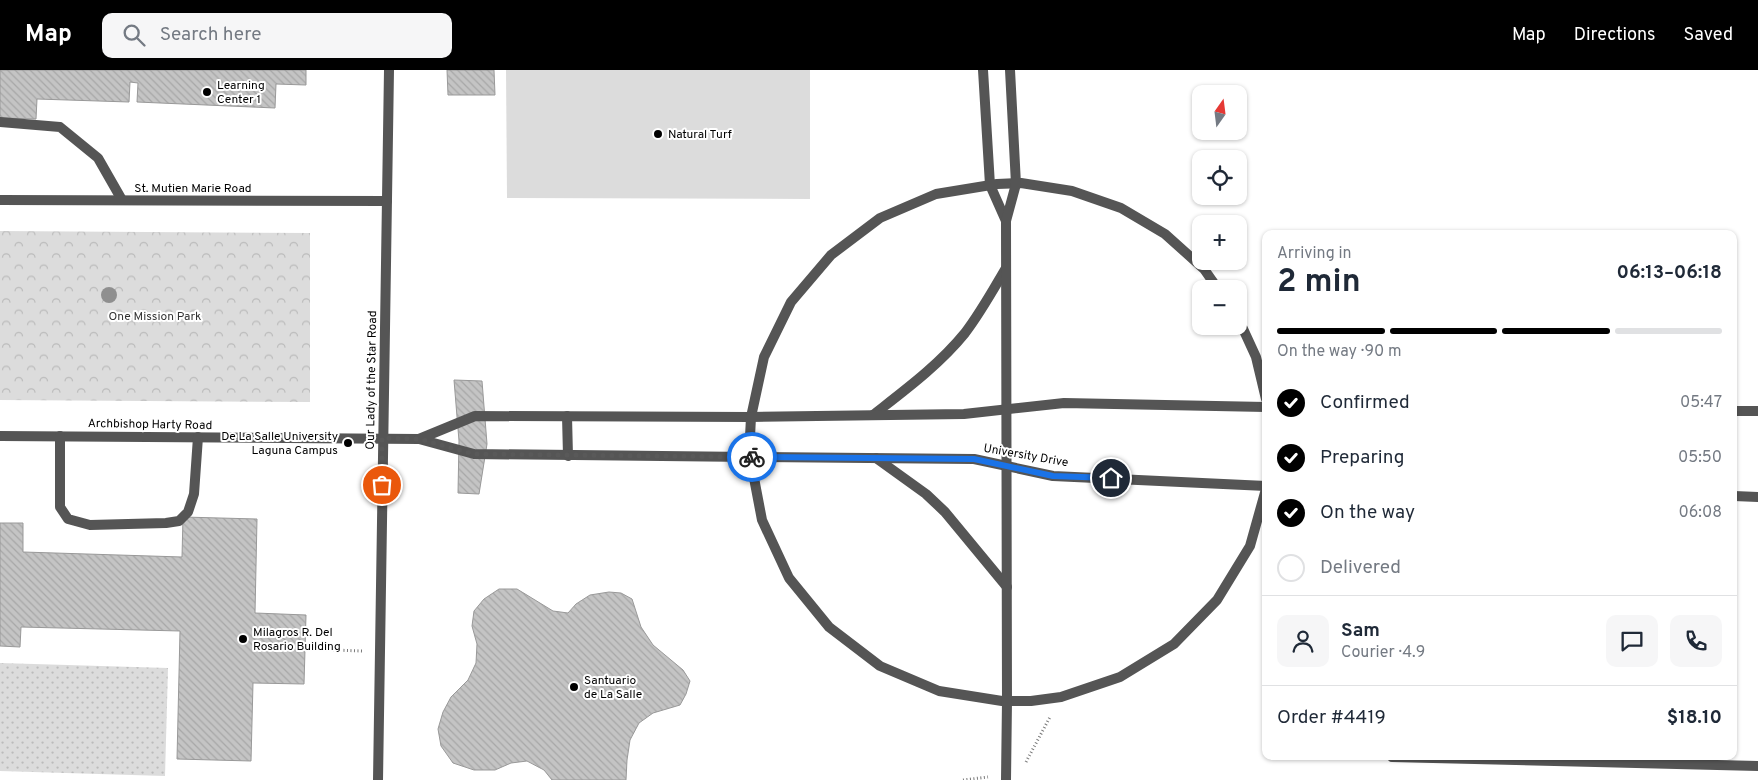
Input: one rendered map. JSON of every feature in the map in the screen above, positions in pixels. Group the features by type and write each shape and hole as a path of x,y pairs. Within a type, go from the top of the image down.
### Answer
{"street":[{"name":"Our Lady of the Star Road","path":"378,780 389,70"},
{"path":"983,70 990,185 1006,220"},
{"path":"1006,780 1006,220 1016,184 1010,70"},
{"path":"0,122 60,127 98,158 122,200"},
{"path":"1212,280 1204,269 1165,234 1121,208 1072,191 1016,184 990,185 936,194 880,218 830,255 791,302 764,357 751,417 750,457 762,520 788,578 829,628 880,666 939,691 1007,701 1031,701 1061,696 1120,678 1174,644 1218,600 1250,546 1262,502"},
{"name":"St. Mutien Marie Road","path":"0,200 387,201"},
{"path":"873,415 938,363 979,314 1006,268"},
{"path":"1246,335 1256,357 1262,382"},
{"path":"419,439 475,416 751,417 964,414 1064,403 1262,407"},
{"path":"1737,411 1758,411"},
{"path":"567,416 568,456"},
{"name":"Archbishop Harty Road","path":"0,436 419,439"},
{"path":"60,436 60,508 68,519 90,525 179,521 188,512 194,494 198,437"},
{"name":"University Drive","path":"419,439 474,454 974,459 1053,476 1262,488"},
{"path":"876,458 926,494 945,512 1007,586"},
{"path":"1737,496 1758,497"},
{"path":"1514,760 1758,766"}],"path":[{"path":"305,649 380,651"},
{"path":"1025,764 1061,696"}],"green space":[{"name":"Natural Turf","path":"506,70 810,70 810,199 507,198"},
{"name":"One Mission Park","path":"0,231 310,233 310,402 0,400"},
{"path":"0,663 168,668 165,776 0,771"}],"building":[{"name":"Learning Center 1","path":"0,70 306,70 306,85 276,84 275,108 137,102 138,83 130,82 129,102 37,99 36,119 0,118"},
{"path":"447,70 494,70 495,95 448,95"},
{"path":"454,380 482,381 487,444 479,494 458,493 459,441"},
{"name":"Milagros R. Del Rosario Building","path":"183,517 257,519 255,613 306,615 304,684 253,683 251,761 177,759 180,631 21,627 20,647 0,646 0,523 23,523 23,552 182,557"},
{"name":"Santuario de La Salle","path":"499,589 517,589 553,611 568,613 576,604 590,595 609,592 621,593 632,599 641,627 653,645 683,670 690,681 680,705 653,713 639,723 630,740 626,780 552,780 544,770 527,761 511,763 495,770 474,770 453,763 441,746 438,729 443,712 451,697 468,680 476,663 477,644 472,626 474,611 484,599"}],"way so far":[{"path":"382,485 382,438 419,439 474,454 752,457"}],"place":[{"name":"Learning Center 1","path":"207,92"},
{"name":"Natural Turf","path":"658,134"},
{"name":"De La Salle University Laguna Campus","path":"348,443"},
{"name":"Milagros R. Del Rosario Building","path":"243,639"},
{"name":"Santuario de La Salle","path":"574,687"}],"route":[{"path":"752,457 974,459 1053,476 1111,478"}]}
